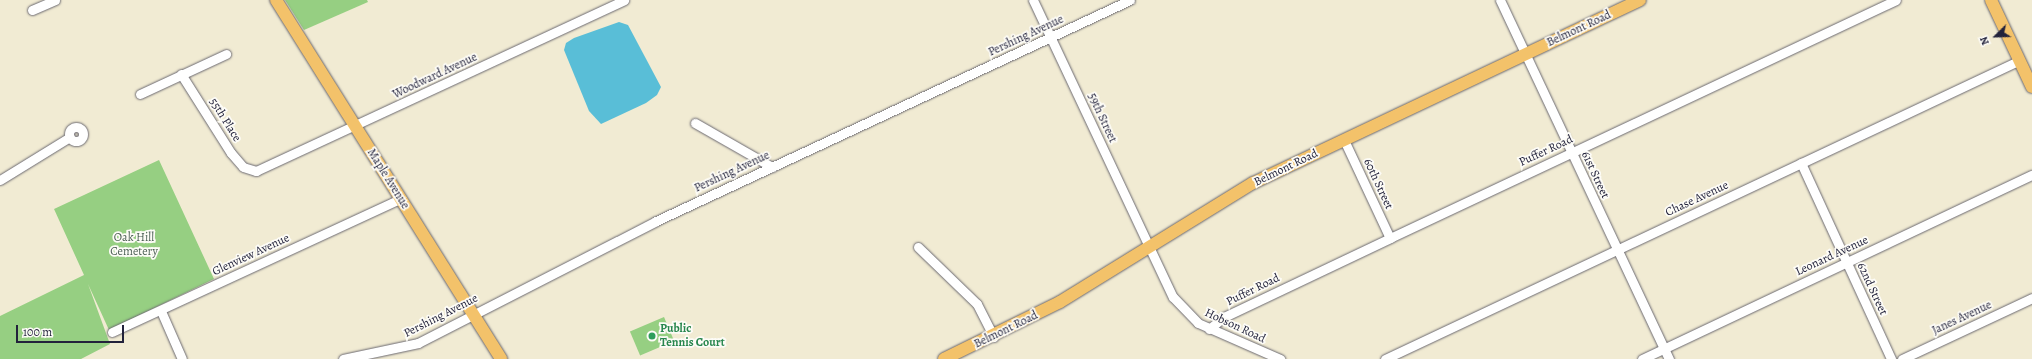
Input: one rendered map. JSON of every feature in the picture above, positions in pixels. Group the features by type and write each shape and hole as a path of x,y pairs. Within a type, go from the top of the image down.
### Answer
{"main road":[{"name":"Maple Avenue","path":"276,0 501,359"},
{"name":"Belmont Road","path":"944,359 994,337 1060,302 1222,200 1344,140 1640,0"},
{"path":"1991,0 2032,87"}],"street":[{"path":"32,10 54,0"},
{"name":"Woodward Avenue","path":"256,171 624,0"},
{"name":"59th Street","path":"1032,0 1148,247"},
{"name":"Pershing Avenue","path":"343,359 408,347 472,313 772,166 1130,0"},
{"name":"61st Street","path":"1500,0 1669,359"},
{"name":"Puffer Road","path":"1209,329 1224,317 1896,0"},
{"path":"140,94 226,54"},
{"name":"Chase Avenue","path":"1385,359 2020,60"},
{"name":"55th Place","path":"181,74 231,153 243,167 256,171"},
{"path":"695,123 772,166"},
{"path":"0,180 70,137"},
{"name":"60th Street","path":"1344,140 1390,238"},
{"name":"62nd Street","path":"1801,163 1891,359"},
{"name":"Leonard Avenue","path":"1642,359 2032,175"},
{"name":"Glenview Avenue","path":"112,332 161,312 400,199"},
{"path":"918,247 977,304 994,337"},
{"name":"Hobson Road","path":"1148,247 1180,306 1209,329 1280,359"},
{"name":"Janes Avenue","path":"1902,359 2032,298"},
{"path":"161,312 182,359"}],"green space":[{"path":"285,0 367,0 368,2 304,30"},
{"name":"Oak Hill Cemetery","path":"159,160 214,279 109,330 88,284 110,344 81,359 0,359 0,316 84,275 54,209"},
{"name":"Public Tennis Court","path":"664,317 674,341 640,355 630,331"}],"water":[{"path":"619,22 628,25 661,87 657,95 646,103 601,124 589,111 564,50 566,43 574,38"}],"place":[{"name":"Public Tennis Court","path":"652,336"}]}
